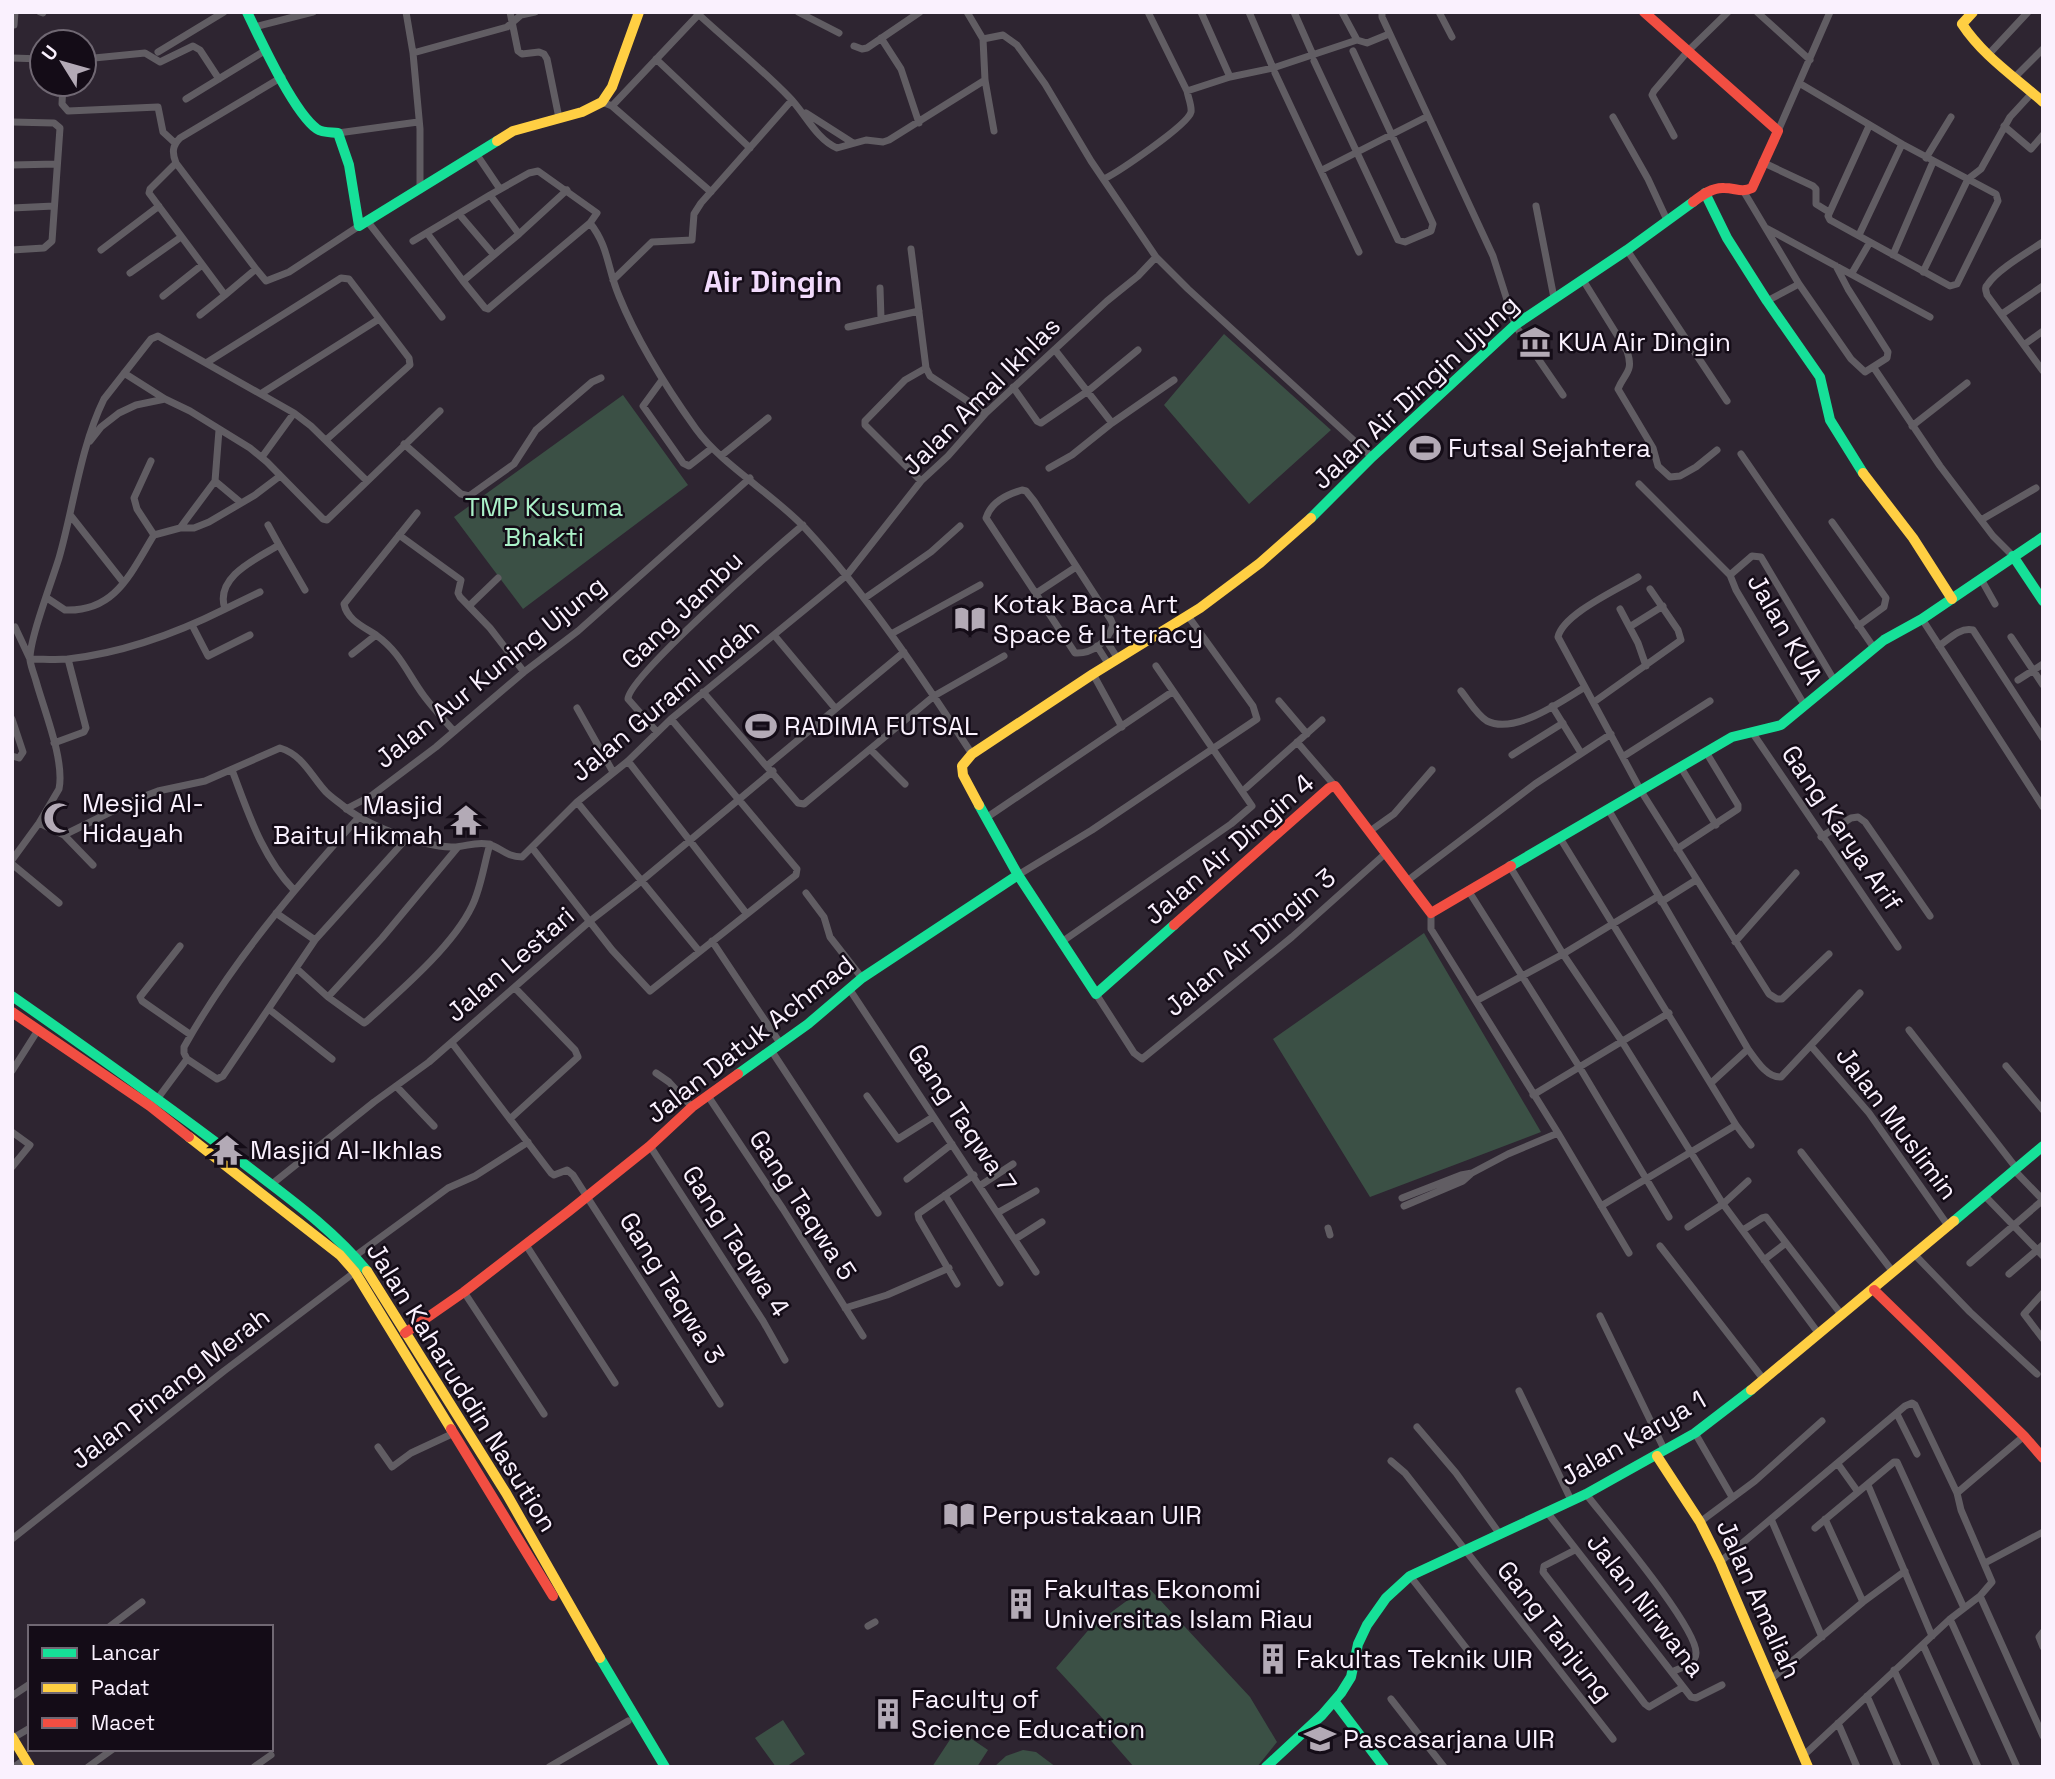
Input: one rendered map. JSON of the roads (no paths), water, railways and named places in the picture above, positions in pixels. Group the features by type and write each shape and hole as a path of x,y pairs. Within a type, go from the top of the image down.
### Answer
{"main road":[{"path":"247,12 266,50 315,128 338,133 364,224 513,131 607,104 639,12"},
{"path":"1644,12 1778,131 1752,188 1744,192 1722,187 1705,193 1727,238 1820,377 1830,421 1836,432 1913,538 1952,599"},
{"path":"1973,12 1962,24 1967,33 1988,55 2043,102"},
{"name":"Jalan Air Dingin Ujung","path":"972,754 1093,674 1188,616 1280,547 1326,505 1371,457 1515,325 1627,250 1705,193"},
{"path":"1431,913 1732,737 1752,732 1767,732 1781,725 1884,640 1922,619 2043,537"},
{"path":"2013,556 2043,601"},
{"path":"972,754 964,763 962,772 1018,875 1096,995"},
{"name":"Jalan Air Dingin 4","path":"1096,995 1242,868 1323,792 1335,786 1431,913"},
{"name":"Jalan Datuk Achmad","path":"405,1333 526,1245 650,1146 692,1107 808,1024 862,978 1018,875"},
{"name":"Jalan Kaharuddin Nasution","path":"12,996 262,1192 340,1255 355,1272 656,1767"},
{"name":"Jalan Kaharuddin Nasution","path":"12,1012 158,1098 271,1184 342,1242 355,1256 465,1426 665,1767"},
{"name":"Jalan Karya 1","path":"1266,1767 1334,1701 1350,1678 1359,1641 1368,1622 1396,1588 1410,1576 1586,1494 1695,1433 1874,1290 2043,1146"},
{"path":"1874,1290 2024,1436 2043,1458"},
{"path":"454,1433 465,1426"},
{"name":"Jalan Amaliah","path":"1661,1454 1720,1562 1808,1767"},
{"path":"1334,1701 1384,1767"},
{"path":"13,1738 27,1763"}],"street":[{"path":"14,25 15,12"},
{"path":"158,52 224,12"},
{"path":"254,27 313,12"},
{"path":"405,12 413,53 420,190"},
{"path":"510,12 518,51 522,54 539,52 547,58 559,118"},
{"path":"413,53 512,24 521,15 535,12"},
{"path":"798,12 838,33"},
{"path":"854,46 867,48 920,12"},
{"path":"967,12 983,39 985,80 993,131"},
{"path":"1104,179 1188,119 1191,109 1187,91 1148,12"},
{"path":"1202,12 1230,77"},
{"path":"1249,12 1359,252"},
{"path":"1294,12 1398,240 1405,242 1431,230 1433,224 1353,51"},
{"path":"1342,12 1357,40"},
{"path":"1382,12 1389,34 1493,256 1515,325 1563,395"},
{"path":"1439,12 1452,37"},
{"path":"1674,136 1652,95 1688,51 1728,12"},
{"path":"1757,12 1811,60"},
{"path":"1778,131 1830,12"},
{"path":"1988,55 2028,12"},
{"path":"711,192 607,104 656,59 698,13 792,100 830,145 837,148 866,140 883,142 919,123 985,80"},
{"path":"1187,91 1230,77 1274,70 1314,58 1357,40 1367,43 1389,34"},
{"path":"983,39 1003,35 1017,45 1156,257 1371,457"},
{"path":"881,38 901,69 919,123"},
{"path":"98,58 145,53 160,62 193,46 200,50 219,79"},
{"path":"2015,77 2043,49"},
{"path":"186,99 266,50"},
{"path":"656,59 750,148"},
{"path":"282,77 180,138 175,143 173,152 176,163 264,280 271,281 289,272 364,224 442,317"},
{"path":"1799,83 1902,145 1996,194 1998,201 1959,283 1950,286 1830,220 1829,212 1869,126"},
{"path":"1923,272 1968,179 1976,175 1987,160 2004,126 2033,92"},
{"path":"62,98 62,104 68,111 159,107 163,132 175,143"},
{"path":"613,280 652,242 692,240 694,214 792,100"},
{"path":"799,109 853,143"},
{"path":"1322,170 1428,116"},
{"path":"1613,117 1648,179 1667,220"},
{"path":"1893,255 1930,160 1951,117"},
{"path":"12,121 54,123 60,128 50,245 44,248 12,250"},
{"path":"338,133 418,122"},
{"path":"2004,126 2031,149 2043,135"},
{"path":"1859,235 1902,145"},
{"path":"477,155 500,189"},
{"path":"176,163 149,191 225,295"},
{"path":"1762,163 1812,186 1816,189 1816,204 1829,212"},
{"path":"12,165 57,164"},
{"path":"413,241 500,189 538,171 597,213 590,223 490,309 485,308 427,233"},
{"path":"463,281 567,190"},
{"path":"1744,192 1799,284 1859,368 1865,372 1887,358 1888,352 1836,266"},
{"path":"490,195 519,234"},
{"path":"12,208 54,206"},
{"path":"101,250 159,206"},
{"path":"1536,206 1554,298"},
{"path":"459,214 494,255"},
{"path":"590,223 602,239 613,280 631,323 662,380 698,431 712,448 803,525 847,575 904,652 972,754"},
{"path":"1765,227 1930,317"},
{"path":"130,273 181,237"},
{"path":"1852,273 1870,242"},
{"path":"2043,242 2011,263 1987,284 1987,295 2043,371"},
{"path":"911,249 926,368 930,376 986,413"},
{"path":"1627,250 1727,401"},
{"name":"Jalan Amal Ikhlas","path":"847,575 921,481 948,456 986,413 1156,257"},
{"path":"163,296 202,265"},
{"path":"200,315 256,269"},
{"path":"206,362 343,277 349,279 409,358 409,367 326,440"},
{"path":"1583,280 1621,341 1630,362 1630,369 1620,384 1619,392 1647,438 1658,466 1670,477 1680,476 1717,450"},
{"path":"1767,301 1799,284"},
{"path":"2002,314 2043,286"},
{"path":"880,288 881,318"},
{"path":"848,327 919,311"},
{"path":"262,393 379,319"},
{"path":"2025,344 2043,331"},
{"path":"30,659 99,410 151,339 158,336 262,393 294,414 326,440 366,481"},
{"path":"1055,350 1112,423"},
{"path":"1013,387 1041,423 1088,391 1138,350"},
{"path":"921,481 865,425 865,421 905,380 926,368"},
{"path":"1874,368 1912,426 1981,520 2013,556"},
{"path":"124,373 235,438 262,457 327,520 440,411"},
{"path":"404,444 461,494 469,496 514,464 536,430 592,382 601,379"},
{"path":"662,380 643,406 683,463 689,466 712,448"},
{"path":"1049,468 1174,380"},
{"path":"1912,426 1966,383"},
{"path":"88,444 101,427 119,413 136,405 165,399"},
{"path":"262,457 294,414"},
{"path":"722,456 768,418"},
{"path":"180,528 215,481 219,430"},
{"path":"1741,454 1874,648"},
{"path":"151,461 134,498 137,509 154,535"},
{"path":"47,598 61,609 71,611 106,602 123,582 154,535 180,528 194,528 209,522 255,495 280,476"},
{"name":"Jalan Aur Kuning Ujung","path":"346,809 371,796 436,747 524,672 578,631 750,478"},
{"path":"215,481 240,502"},
{"name":"Jalan KUA","path":"1639,484 1730,575 1736,590 1805,706"},
{"path":"1981,520 2036,488"},
{"path":"1026,491 1113,625 1106,640 1080,654 1075,653 1035,594 986,518 988,511 1008,494 1026,491"},
{"path":"416,513 344,604 345,611 390,645 403,660 423,695 453,730"},
{"path":"71,516 123,582"},
{"path":"1832,522 1886,598 1884,607 1858,626"},
{"path":"268,525 305,590"},
{"name":"Gang Jambu","path":"657,732 628,699 629,692 652,664 803,525"},
{"path":"865,598 931,552 960,526"},
{"path":"399,535 461,580 458,594 524,672"},
{"path":"225,609 222,600 228,581 245,566 278,545"},
{"path":"1730,575 1752,556 1761,557 1834,680"},
{"path":"1035,594 1076,566"},
{"name":"Jalan Gurami Indah","path":"489,844 514,857 522,857 533,849 577,802 628,761 671,719 847,575"},
{"path":"1638,577 1578,613 1561,628 1558,637 1641,791 1769,993 1782,999 1829,954"},
{"path":"469,606 498,578"},
{"path":"1981,579 1995,604"},
{"path":"891,634 980,586"},
{"path":"1594,702 1681,640 1678,630 1650,589"},
{"path":"30,659 68,659 124,647 192,625 260,592"},
{"path":"1631,626 1663,606"},
{"path":"1620,609 1631,626 1646,666"},
{"path":"1018,875 1091,830 1257,719 1253,706 1188,616"},
{"path":"1922,619 2043,807"},
{"path":"192,625 208,656 250,635"},
{"path":"15,627 30,659 61,772 59,789 12,862 59,903"},
{"path":"1939,646 1960,631 1968,628 1973,630 2043,738"},
{"path":"352,654 376,635"},
{"path":"774,635 835,708"},
{"path":"2011,637 2043,685"},
{"path":"1106,640 1113,662"},
{"path":"1097,646 1113,662"},
{"name":"Jalan Lestari","path":"271,1184 452,1043 590,921 739,799 835,708 904,652"},
{"path":"703,692 801,804 808,802 934,696 1004,656"},
{"path":"54,743 83,732 86,727 68,659"},
{"path":"2018,680 2043,664"},
{"path":"1063,941 1251,807 1251,803 1156,666"},
{"path":"1093,674 1122,727"},
{"path":"1461,691 1481,716 1494,723 1503,724 1524,720 1585,687"},
{"path":"986,818 1172,692"},
{"path":"1279,701 1307,734"},
{"path":"1624,756 1710,701"},
{"path":"1552,706 1581,753"},
{"path":"577,708 613,772"},
{"path":"12,719 23,752 22,756 17,758 12,756"},
{"path":"533,849 621,960 650,991 797,872 671,719"},
{"path":"1246,788 1322,720"},
{"path":"1512,755 1563,723"},
{"name":"Gang Karya Arif","path":"1752,732 1898,947"},
{"path":"1407,881 1524,791 1611,734"},
{"path":"1297,742 1335,786"},
{"path":"64,835 137,799 158,791 205,781 281,748 292,753 326,792 359,817 407,838 431,845 458,847 468,843 489,844 472,907 446,943 416,977 365,1022 327,998 296,968"},
{"path":"871,750 905,784"},
{"path":"1677,849 1737,811 1738,805 1706,752"},
{"path":"628,761 746,913"},
{"path":"1680,766 1716,825"},
{"path":"232,770 253,824 275,868 293,890"},
{"path":"1370,831 1395,814 1432,770"},
{"path":"577,802 699,951"},
{"path":"1608,809 1748,1049 1776,1078 1781,1077 1860,993"},
{"path":"359,817 293,890 183,1049 187,1059 216,1079 220,1078 270,1010 315,940 407,838"},
{"path":"1821,836 1851,818 1858,817 1865,822 1930,916"},
{"path":"39,823 64,835 93,864"},
{"path":"1560,838 1736,1125 1751,1145"},
{"path":"327,998 382,938 458,847"},
{"name":"Jalan Air Dingin 3","path":"1096,995 1139,1059 1143,1059 1292,937 1386,853"},
{"path":"1509,865 1723,1204 1819,1334"},
{"path":"1735,942 1796,873"},
{"path":"1476,1001 1696,880"},
{"path":"1468,890 1580,1068 1669,1217"},
{"path":"806,893 824,917 830,937 862,978"},
{"path":"276,913 315,940"},
{"path":"1431,913 1431,929 1629,1253"},
{"path":"712,942 878,1213"},
{"path":"180,946 140,997 191,1035"},
{"path":"511,1118 578,1057 575,1050 515,988"},
{"name":"Gang Taqwa 7","path":"850,990 1017,1238 1036,1272"},
{"path":"270,1010 332,1059"},
{"path":"1533,1095 1669,1013"},
{"path":"12,1071 39,1029"},
{"path":"1909,1030 2016,1170 2043,1200 1970,1264"},
{"path":"355,1256 448,1188 475,1176 528,1142 452,1043"},
{"name":"Jalan Muslimin","path":"1811,1046 1868,1113 1949,1227"},
{"path":"1711,1083 1748,1049"},
{"path":"158,1098 187,1059"},
{"path":"2006,1066 2043,1110"},
{"path":"656,1073 669,1082 692,1107"},
{"path":"397,1087 434,1126"},
{"name":"Gang Taqwa 5","path":"708,1096 863,1336"},
{"path":"867,1096 898,1139 933,1117"},
{"path":"1601,1206 1736,1125"},
{"path":"12,1132 30,1145 12,1167"},
{"path":"1403,1202 1463,1181 1472,1172 1507,1154 1558,1133"},
{"name":"Gang Taqwa 3","path":"528,1142 551,1173 554,1175 569,1171 588,1195 720,1404"},
{"path":"907,1179 952,1144"},
{"name":"Gang Taqwa 4","path":"650,1146 763,1321 785,1360"},
{"path":"1801,1152 1893,1272"},
{"path":"981,1185 1013,1164"},
{"path":"957,1284 918,1216 974,1175"},
{"path":"1688,1227 1723,1204 1748,1181"},
{"path":"999,1212 1036,1191"},
{"path":"945,1195 1000,1283"},
{"path":"1985,1196 2013,1226 2041,1250 2009,1274"},
{"path":"1743,1230 1766,1217 1841,1314"},
{"path":"1017,1238 1042,1222"},
{"path":"1764,1260 1786,1243"},
{"path":"526,1245 615,1383"},
{"path":"1660,1247 1764,1380"},
{"path":"1915,1255 1962,1305 2037,1374"},
{"path":"845,1308 887,1296 949,1268"},
{"name":"Jalan Pinang Merah","path":"12,1539 224,1371 355,1272"},
{"path":"464,1292 544,1414"},
{"path":"2043,1293 2026,1310 2024,1316 2043,1339"},
{"path":"1601,1317 1661,1454"},
{"path":"1520,1391 1572,1500"},
{"path":"1720,1562 1908,1404 1915,1405 1956,1493 1992,1582 1980,1596 1950,1619 1802,1756"},
{"path":"1898,1414 1917,1454"},
{"path":"1700,1522 1755,1481 1822,1421"},
{"path":"1417,1427 1456,1473 1499,1534"},
{"path":"378,1447 392,1466 395,1466 411,1453 454,1433"},
{"path":"1695,1433 1731,1497"},
{"path":"1956,1493 2024,1436"},
{"name":"Gang Tanjung","path":"1391,1461 1405,1473 1613,1739"},
{"path":"1815,1528 1894,1462 1900,1465 1964,1608"},
{"path":"1838,1464 1858,1492"},
{"path":"1868,1485 1932,1636"},
{"path":"1586,1494 1672,1604 1687,1629 1696,1652 1695,1658 1693,1662 1672,1672"},
{"name":"Jalan Nirwana","path":"1547,1512 1691,1697 1696,1698 1721,1685"},
{"path":"1772,1519 1822,1637"},
{"path":"1825,1519 1863,1602"},
{"path":"1985,1563 2043,1532"},
{"path":"1575,1550 1544,1566 1544,1572 1645,1704 1649,1707 1683,1688"},
{"path":"1770,1679 1905,1571"},
{"path":"1410,1576 1480,1666"},
{"path":"1980,1596 2043,1736"},
{"path":"112,1625 142,1602"},
{"path":"1950,1619 2017,1767"},
{"path":"2043,1632 2039,1637 2043,1647"},
{"path":"1923,1645 1978,1767"},
{"path":"1894,1670 1937,1767"},
{"path":"12,1696 28,1685"},
{"path":"1867,1696 1898,1767"},
{"path":"1391,1699 1444,1767"},
{"path":"549,1767 628,1721"},
{"path":"1838,1723 1857,1767"},
{"path":"1044,1733 1048,1726"},
{"path":"88,1767 110,1751"},
{"path":"254,1767 271,1755"},
{"path":"14,1767 27,1763"}],"place":[{"name":"KUA Air Dingin","path":"1535,342"},
{"name":"Futsal Sejahtera","path":"1425,448"},
{"name":"Kotak Baca Art Space & Literacy","path":"970,619"},
{"name":"RADIMA FUTSAL","path":"761,726"},
{"name":"Mesjid Al- Hidayah","path":"59,818"},
{"name":"Masjid Baitul Hikmah","path":"466,820"},
{"name":"Masjid Al-Ikhlas","path":"227,1150"},
{"name":"Perpustakaan UIR","path":"959,1515"},
{"name":"Fakultas Ekonomi Universitas Islam Riau","path":"1021,1604"},
{"name":"Fakultas Teknik UIR","path":"1273,1659"},
{"name":"Faculty of Science Education","path":"888,1714"},
{"name":"Pascasarjana UIR","path":"1320,1739"}],"district":[{"name":"Air Dingin","path":"773,281"}],"park label":[{"name":"TMP Kusuma Bhakti","path":"544,522"}]}
